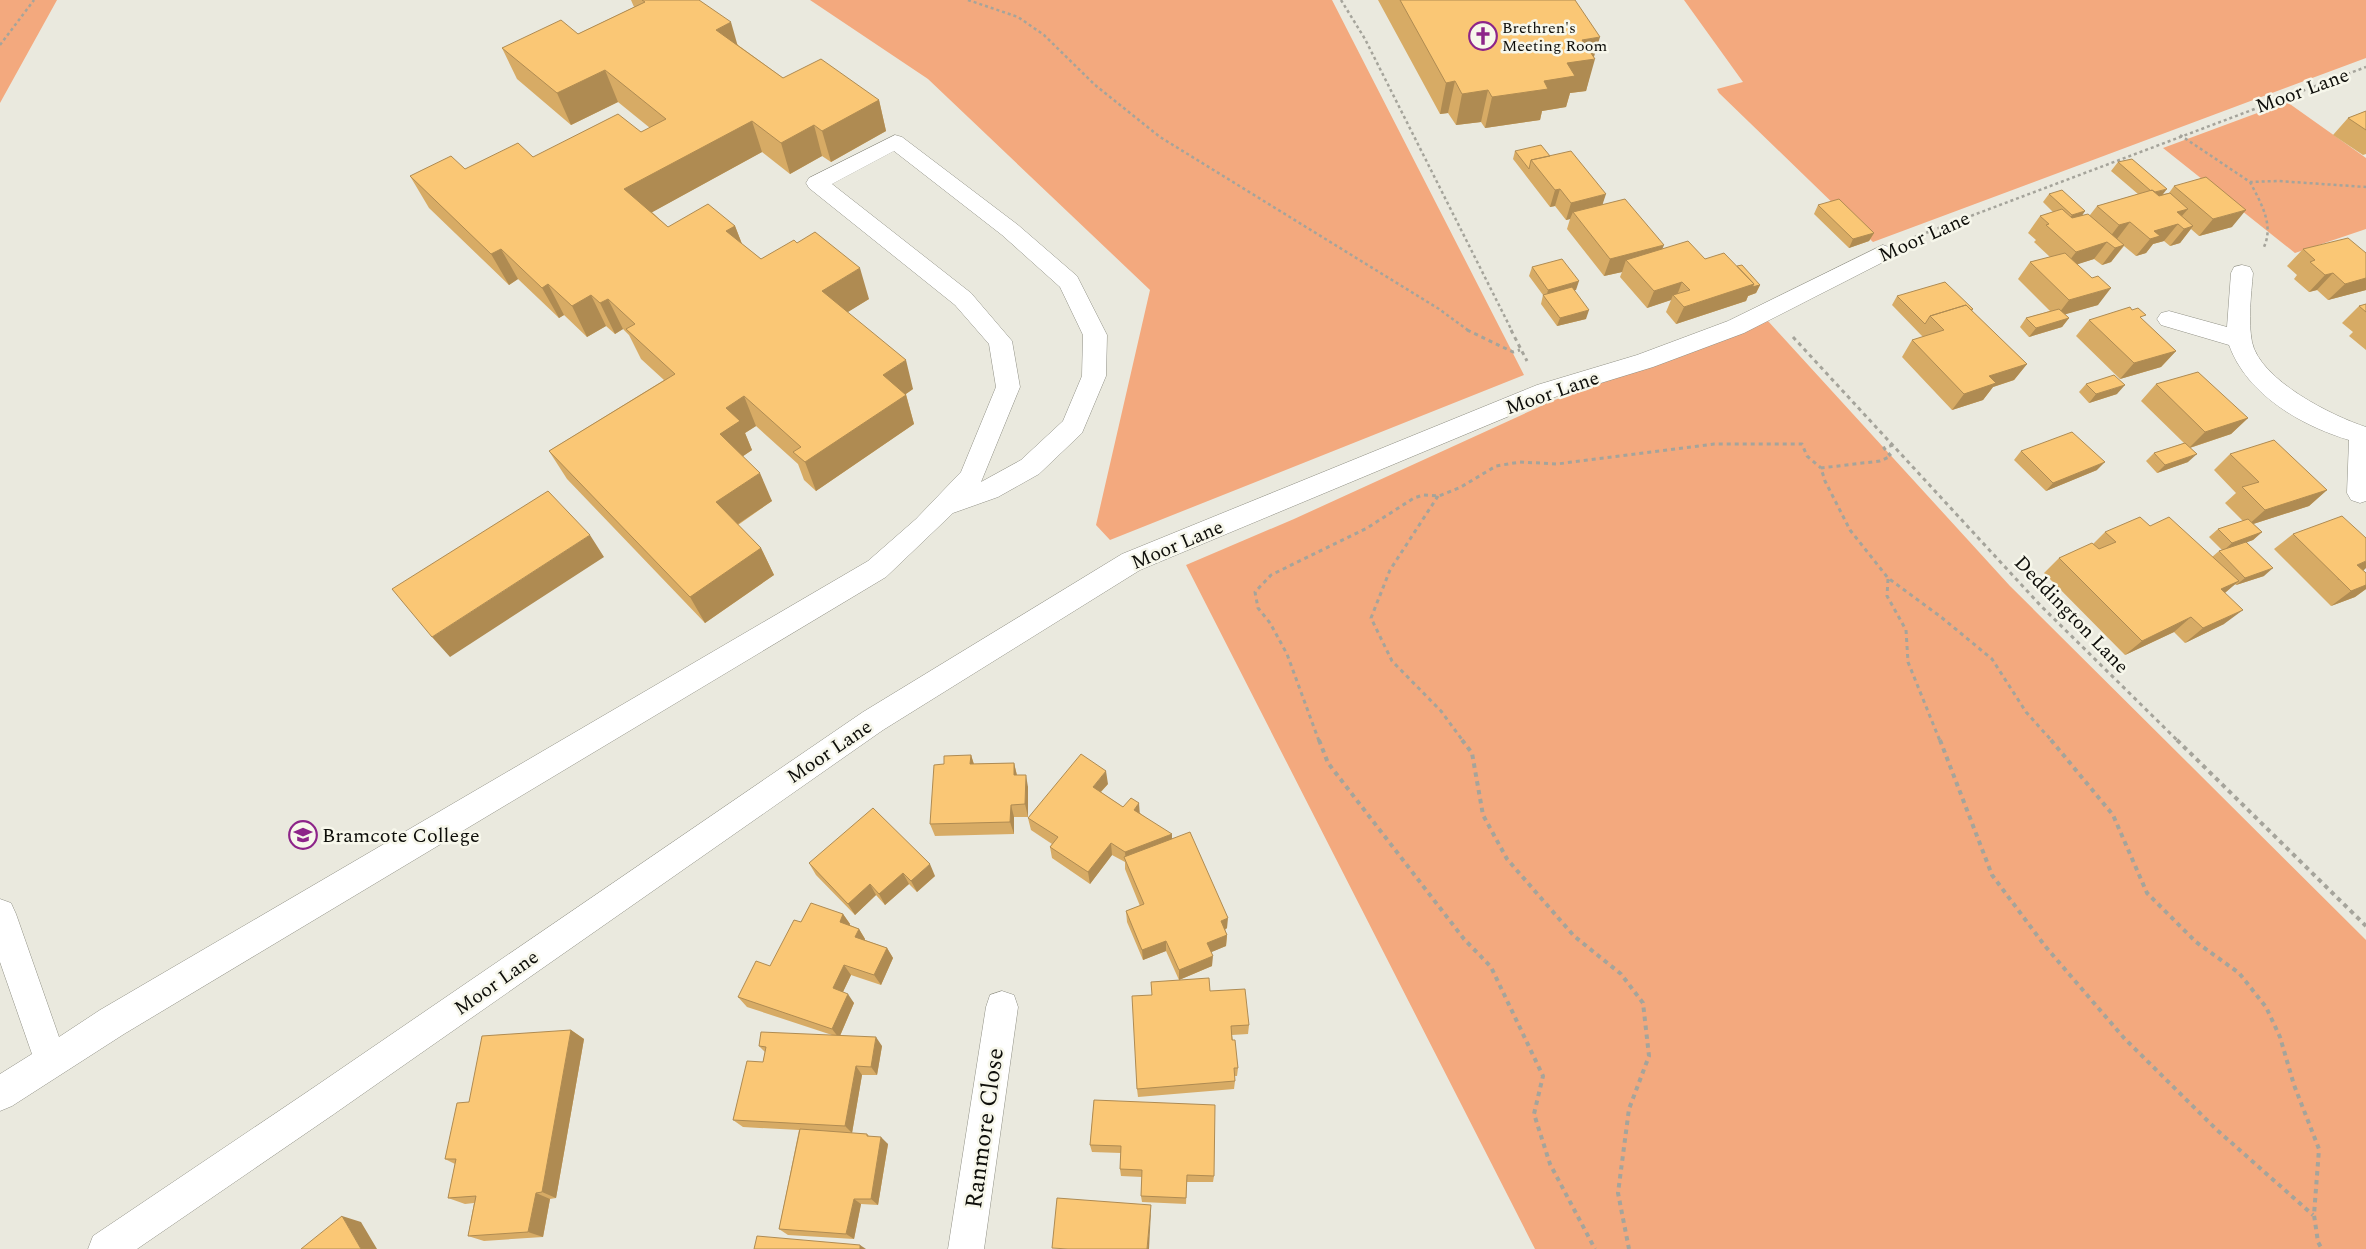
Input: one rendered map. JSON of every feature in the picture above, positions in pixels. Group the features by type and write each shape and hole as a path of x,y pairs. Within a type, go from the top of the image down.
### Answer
{"street":[{"path":"0,1094 121,1017 877,569 944,506 971,477 1008,387 1000,341 962,299 817,182 895,142 1010,230 1069,282 1095,335 1094,376 1073,426 1030,467 989,490 944,506"},
{"name":"Moor Lane","path":"106,1249 873,721 1131,562 1546,391 1645,361 1736,327 1883,253"},
{"path":"2242,273 2239,296 2242,348 2259,376 2285,398 2318,417 2364,436 2360,493"},
{"path":"2169,319 2241,340"},
{"path":"0,914 39,1030 52,1061"},
{"name":"Ranmore Close","path":"966,1249 1002,1007"}],"path":[{"path":"0,45 34,0"},
{"path":"968,0 1018,17 1044,35 1095,85 1160,137 1439,309 1472,333 1513,352 1520,350"},
{"path":"1340,0 1365,39 1520,350 1546,391"},
{"name":"Moor Lane","path":"1883,253 1903,242 2180,135 2366,67"},
{"path":"2180,135 2250,182 2266,218 2269,234 2266,244 2260,252 2244,260 2242,273"},
{"path":"2250,182 2278,180 2366,187"},
{"name":"Deddington Lane","path":"1769,312 2041,606 2366,926"},
{"path":"1595,1249 1550,1164 1534,1114 1543,1076 1491,967 1464,939 1328,763 1287,654 1270,623 1258,608 1255,592 1272,575 1367,528 1414,498 1423,494 1438,496 1461,487 1496,466 1520,462 1557,464 1714,444 1802,444 1807,456 1820,468 1824,481 1850,530 1888,578 1941,617 1992,659 2026,712 2074,766 2113,815 2146,893 2196,942 2239,973 2266,1007 2280,1037 2294,1085 2319,1149 2314,1215 2318,1242 2322,1249"},
{"path":"1820,468 1880,461 1891,456 1884,448 1893,445"},
{"path":"1438,496 1408,541 1376,597 1371,618 1392,661 1441,711 1472,753 1483,815 1507,859 1574,936 1621,974 1643,1003 1650,1056 1630,1108 1618,1193 1629,1249"},
{"path":"1888,578 1887,596 1906,630 1908,662 1967,806 1992,876 2045,946 2124,1038 2217,1130 2314,1215"}],"shaded area":[{"path":"0,0 57,0 0,103"},
{"path":"810,0 1332,0 1524,375 1110,540 1096,525 1150,290 928,79"},
{"path":"1684,0 2366,0 2366,58 1873,242 1719,93 1717,89 1743,82"},
{"path":"2287,102 2366,158 2366,229 2295,253 2163,148"},
{"path":"1768,321 2010,586 2366,940 2366,1249 1535,1249 1186,565 1294,519 1552,401"}],"building":[{"path":"642,0 699,0 731,22 716,30 783,78 821,59 879,100 822,131 814,125 781,143 752,121 624,189 668,227 708,204 735,226 726,231 761,259 794,240 797,243 815,232 860,268 822,291 906,360 883,375 906,395 805,462 793,452 801,447 744,396 726,408 740,421 720,434 760,473 716,502 761,548 690,597 549,451 675,374 626,329 635,324 608,299 600,303 591,295 572,306 548,284 542,288 501,249 491,254 410,176 451,156 465,169 518,143 533,157 618,114 641,132 666,119 605,70 557,93 502,48 561,20 578,34 645,2"},
{"name":"Brethren's Meeting Room","path":"1400,0 1575,0 1600,37 1582,40 1595,59 1567,63 1575,76 1544,81 1548,89 1492,97 1488,90 1462,94 1455,81 1446,83"},
{"path":"2366,111 2366,130 2348,118"},
{"path":"1541,145 1550,156 1531,160 1529,169 1515,151"},
{"path":"1571,151 1606,194 1571,203 1560,189 1555,190 1531,160"},
{"path":"2132,159 2167,189 2151,191 2118,162"},
{"path":"2206,177 2246,210 2213,219 2174,186"},
{"path":"2062,190 2085,211 2072,215 2049,194"},
{"path":"2152,190 2159,196 2170,193 2188,209 2177,212 2193,226 2184,229 2178,224 2154,231 2160,236 2150,239 2130,222 2119,225 2097,206"},
{"path":"1625,199 1664,245 1610,259 1573,212"},
{"path":"1839,199 1874,233 1853,239 1818,205"},
{"path":"2062,209 2072,218 2088,214 2124,245 2115,248 2107,242 2076,252 2046,225 2049,224 2040,216"},
{"path":"2348,238 2366,253 2366,278 2345,284 2333,273 2325,275 2310,262 2315,260 2303,249"},
{"path":"1688,241 1705,259 1724,253 1754,284 1684,307 1673,295 1690,290 1682,282 1654,291 1626,260"},
{"path":"2065,253 2092,278 2098,276 2111,288 2069,300 2030,262"},
{"path":"1562,259 1579,281 1548,290 1532,267"},
{"path":"1742,265 1760,285 1752,287 1754,284 1737,266"},
{"path":"1945,282 1973,309 1971,310 1966,305 1930,316 1925,324 1897,296"},
{"path":"1572,287 1589,310 1560,318 1543,295"},
{"path":"2366,304 2366,312 2359,306"},
{"path":"1966,305 2027,364 1989,376 1996,383 1964,394 1912,340 1944,330 1930,316"},
{"path":"2130,307 2132,310 2138,308 2146,315 2140,317 2176,351 2134,363 2089,320"},
{"path":"2059,309 2069,318 2036,328 2026,318"},
{"path":"2198,372 2248,418 2205,432 2156,384"},
{"path":"2114,375 2125,385 2096,394 2086,384"},
{"path":"2072,432 2105,462 2053,483 2021,451"},
{"path":"2274,440 2327,490 2265,510 2242,487 2259,482 2230,454"},
{"path":"2185,443 2197,454 2165,465 2154,453"},
{"path":"548,491 590,535 432,637 392,589"},
{"path":"2342,516 2366,538 2366,561 2357,565 2366,573 2366,585 2351,591 2293,534"},
{"path":"2140,517 2150,526 2169,517 2239,581 2221,589 2243,610 2203,628 2191,617 2142,641 2059,558 2092,543 2099,549 2116,542 2105,532"},
{"path":"2248,519 2262,532 2232,543 2218,529"},
{"path":"2246,542 2273,568 2245,578 2219,551"},
{"path":"1081,754 1106,771 1093,787 1123,807 1131,798 1139,803 1134,810 1172,834 1125,852 1111,843 1088,872 1050,847 1058,837 1028,818"},
{"path":"971,755 970,764 1014,763 1014,775 1026,775 1025,804 1011,805 1010,822 930,824 934,765 944,764 944,756"},
{"path":"873,808 930,864 911,881 903,873 879,894 870,884 848,904 809,863"},
{"path":"1190,832 1228,918 1221,921 1227,935 1207,943 1213,956 1179,970 1166,941 1142,950 1126,911 1144,904 1124,857"},
{"path":"811,903 843,914 840,922 859,929 855,937 887,948 874,975 844,965 833,988 848,994 832,1029 738,997 756,961 770,966 794,920 801,922"},
{"path":"1209,978 1210,991 1245,989 1249,1025 1231,1026 1232,1040 1235,1040 1238,1068 1234,1068 1235,1081 1137,1089 1132,996 1152,995 1151,982"},
{"path":"571,1030 542,1192 536,1193 528,1232 468,1236 476,1196 448,1198 456,1159 445,1159 457,1103 469,1102 482,1036"},
{"path":"761,1032 876,1037 871,1067 856,1066 845,1126 733,1120 747,1061 763,1062 766,1047 759,1046"},
{"path":"1094,1100 1215,1105 1214,1176 1187,1175 1186,1198 1141,1196 1142,1170 1120,1169 1121,1146 1090,1145"},
{"path":"800,1129 867,1134 867,1136 881,1137 871,1199 854,1199 846,1234 779,1229"},
{"path":"1057,1198 1151,1205 1147,1249 1052,1248"},
{"path":"342,1216 361,1249 301,1249"},
{"path":"757,1236 860,1245 860,1249 754,1249"}],"place":[{"name":"Brethren's Meeting Room","path":"1483,36"},
{"name":"Bramcote College","path":"303,835"}]}
